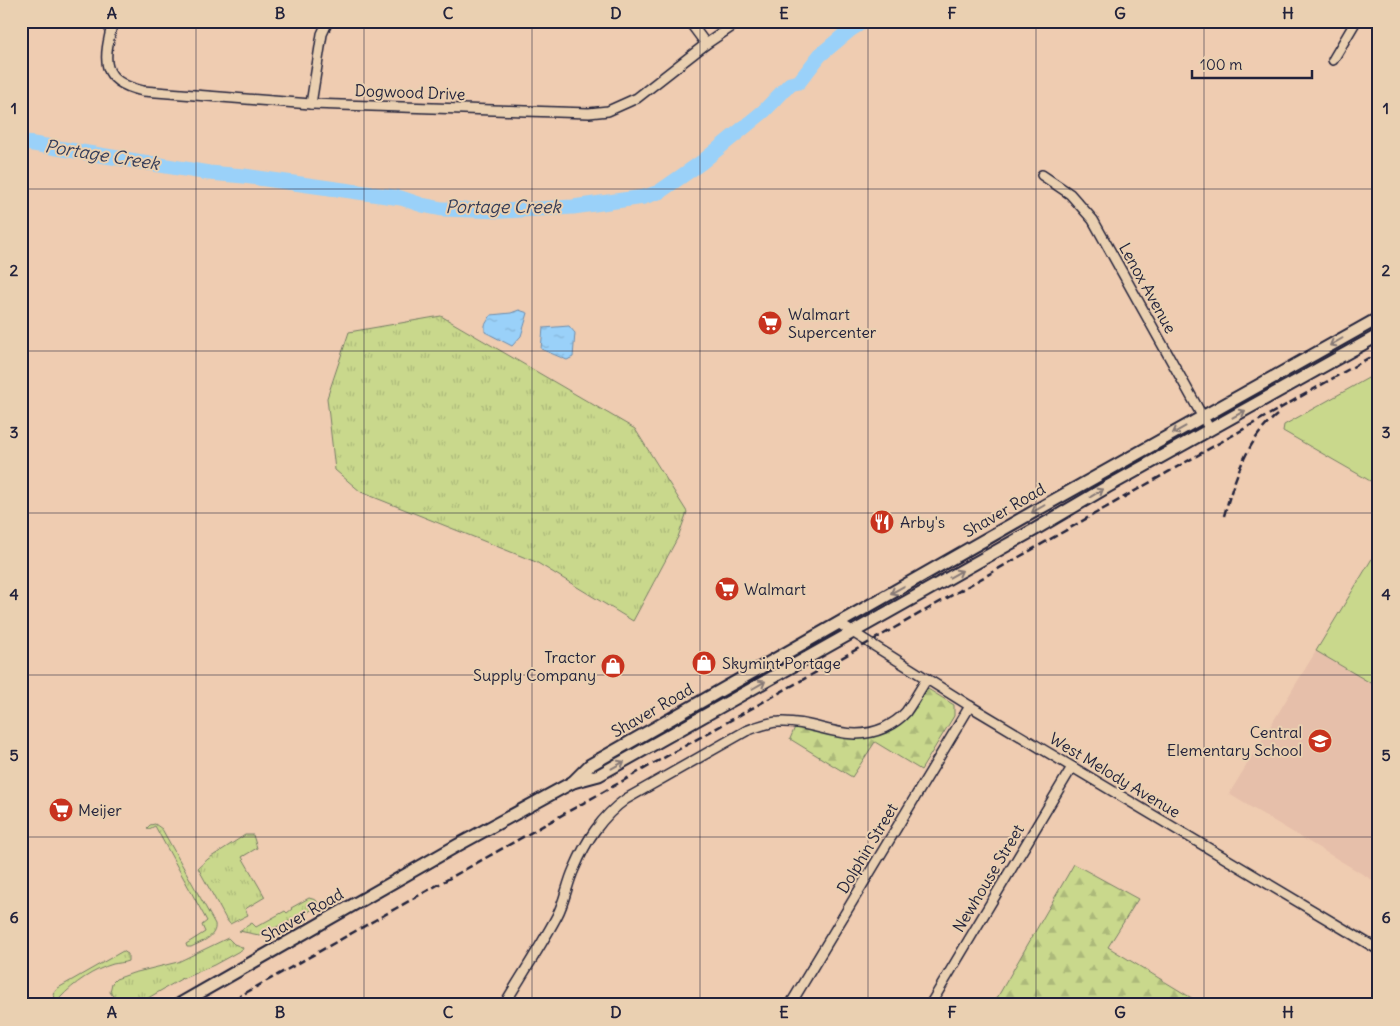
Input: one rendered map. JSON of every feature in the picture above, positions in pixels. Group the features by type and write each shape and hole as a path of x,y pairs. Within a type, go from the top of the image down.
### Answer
{"main road":[{"name":"Shaver Road","path":"573,782 590,765 1379,318"},
{"name":"Shaver Road","path":"178,1005 445,852 573,782 599,776 1034,530 1106,487 1379,335"}],"street":[{"name":"Dogwood Drive","path":"113,21 106,56 111,75 119,83 129,88 153,93 311,104 589,113 608,110 636,98 706,44 740,21"},
{"path":"311,104 321,42 328,21"},
{"path":"689,21 706,44"},
{"path":"1333,60 1356,21"},
{"name":"Lenox Avenue","path":"1042,175 1070,194 1094,220 1210,430"},
{"name":"West Melody Avenue","path":"838,623 926,680 1379,950"},
{"path":"504,1005 558,914 582,852 601,821 611,810 626,799 746,731 768,723 781,721 856,735 879,730 906,712 926,680"},
{"name":"Dolphin Street","path":"790,1005 970,706"},
{"name":"Newhouse Street","path":"930,1005 1072,767"}],"shaded area":[{"name":"Central Elementary School","path":"1316,651 1379,688 1379,884 1229,794"}],"green space":[{"path":"441,316 635,429 687,512 678,537 633,621 536,562 361,492 335,470 327,398 349,332"},
{"path":"1379,372 1379,486 1283,431 1284,425"},
{"path":"1379,547 1379,688 1316,651"},
{"path":"928,689 954,705 954,716 921,770 875,742 852,777 790,739 795,727 852,738 871,736 918,700"},
{"path":"155,824 162,829 215,924 214,932 211,936 191,947 187,947 186,944 205,932 202,925 207,921 155,826 147,828"},
{"path":"245,835 253,835 257,848 242,857 265,897 245,909 248,915 230,924 198,868 208,859"},
{"path":"1074,864 1138,899 1108,947 1203,1005 993,1005"},
{"path":"309,898 316,900 318,906 303,915 259,935 239,931 252,923 256,927 285,911 287,913 291,908"},
{"path":"228,938 243,949 214,965 181,978 136,1005 119,1005 110,992 112,983 116,979 178,962"},
{"path":"123,951 128,954 128,961 113,964 91,973 71,987 60,998 56,999 53,994 58,988"}],"water":[{"path":"519,310 528,313 521,336 512,346 485,332 485,325 491,315 511,313"},
{"path":"569,326 575,333 573,357 567,360 541,349 543,328"}],"waterway":[{"name":"Portage Creek","path":"21,142 209,173 244,176 401,198 442,209 503,211 573,207 644,197 659,192 702,162 764,111 790,84 799,82 820,55 864,21"}],"railway":[{"path":"224,1005 868,643 1379,352"},
{"path":"1224,516 1232,488 1243,461 1257,436 1277,415"}],"place":[{"name":"Walmart Supercenter","path":"770,323"},
{"name":"Arby's","path":"882,522"},
{"name":"Walmart","path":"727,589"},
{"name":"Skymint Portage","path":"704,663"},
{"name":"Tractor Supply Company","path":"613,666"},
{"name":"Central Elementary School","path":"1320,741"},
{"name":"Meijer","path":"61,810"}]}
